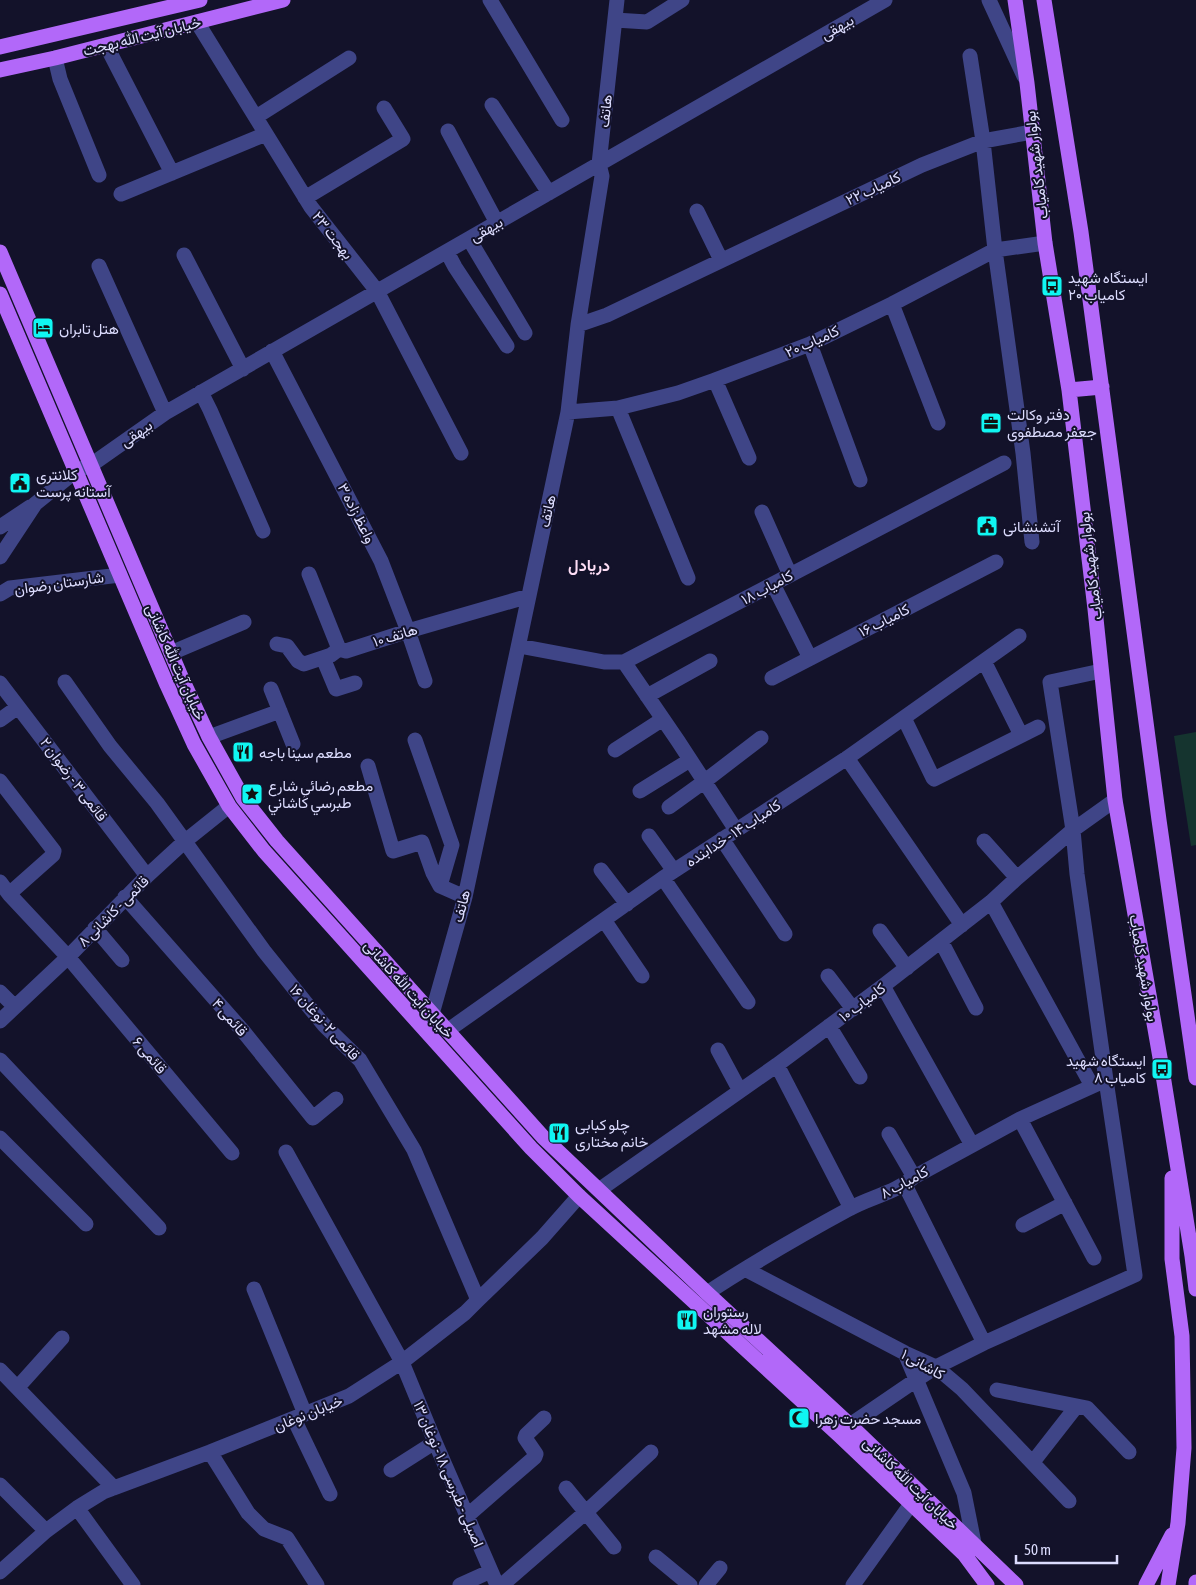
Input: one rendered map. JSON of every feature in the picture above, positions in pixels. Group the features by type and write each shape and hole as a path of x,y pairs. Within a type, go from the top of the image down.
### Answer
{"main road":[{"name":"خیابان آیت الله بهجت","path":"0,70 55,58 283,0"},
{"name":"بولوار شهید کامیاب","path":"1015,0 1027,83 1045,243 1069,390 1115,800 1172,1132"},
{"path":"1044,0 1102,386 1159,820 1196,1078"},
{"name":"خیابان آیت الله بهجت","path":"4,45 191,1"},
{"name":"خیابان آیت الله کاشانی","path":"0,252 171,652 209,737 243,798 276,841 543,1137 850,1425 1016,1585"},
{"name":"خیابان آیت الله کاشانی","path":"0,296 194,744 229,806 264,851 531,1148 579,1196 840,1436 964,1554 987,1585"},
{"path":"1069,390 1102,386"},
{"path":"1172,1132 1196,1290"},
{"path":"1168,1585 1178,1523 1184,1439 1182,1336 1172,1259 1172,1132"},
{"path":"1146,1585 1178,1523"}],"street":[{"path":"490,0 562,120"},
{"name":"هاتف","path":"432,1014 464,896 568,412 578,325 602,176 599,164 617,0"},
{"path":"615,20 647,22 682,0"},
{"name":"بیهقی","path":"76,471 91,465 165,413 201,392 599,164 866,5 885,0"},
{"path":"989,0 1027,83"},
{"name":"بهجت ۲۳","path":"197,22 305,198 377,291 461,453"},
{"path":"106,45 172,173"},
{"path":"970,56 1023,453 1032,542"},
{"path":"55,58 60,79 99,175"},
{"path":"256,118 349,58"},
{"path":"492,105 549,193"},
{"path":"305,198 403,139 384,108"},
{"path":"448,131 497,223"},
{"name":"کامیاب ۲۲","path":"578,325 607,315 922,165 982,141 1032,132"},
{"path":"121,194 266,134"},
{"path":"697,211 721,260"},
{"path":"469,239 525,333"},
{"name":"کامیاب ۲۰","path":"568,412 618,408 678,393 715,380 810,344 995,250 1045,243"},
{"path":"447,252 455,268 507,346"},
{"path":"184,256 243,368"},
{"path":"99,266 165,413"},
{"path":"892,304 938,423"},
{"path":"810,344 860,480"},
{"name":"واعظ زاده ۳","path":"272,352 381,561 408,631 424,681"},
{"path":"715,380 749,458"},
{"path":"201,392 263,531"},
{"path":"618,408 688,578"},
{"name":"کامیاب ۱۸","path":"519,646 604,662 624,662 1004,463"},
{"path":"0,527 35,504 76,471"},
{"path":"0,557 35,504"},
{"path":"762,512 790,575"},
{"name":"کامیاب ۱۶","path":"772,678 996,562"},
{"path":"278,644 286,646 298,661 304,664 331,655 338,649 309,574"},
{"name":"شارستان رضوان","path":"0,594 10,588 120,575"},
{"path":"773,584 810,658"},
{"name":"هاتف ۱۰","path":"338,649 346,651 529,596"},
{"path":"171,652 244,622"},
{"name":"کامیاب ۱۴ - خدابنده","path":"447,1031 668,875 847,758 1019,636"},
{"path":"323,658 336,689 355,683"},
{"path":"647,696 710,661"},
{"path":"624,662 736,830"},
{"path":"984,662 1021,735"},
{"path":"850,1425 936,1367 984,1343 1135,1275 1099,1083 1073,830 1050,682 1101,671"},
{"name":"قائمی ۳ - رضوان ۲","path":"0,682 147,876"},
{"name":"قائمی ۲- نوغان ۱۶","path":"65,682 110,746 157,803 304,1002 324,1025 360,1060 414,1150 478,1300"},
{"path":"271,689 293,744"},
{"path":"0,720 18,707"},
{"path":"209,737 280,711"},
{"path":"904,718 934,779 1038,727"},
{"path":"615,750 663,719"},
{"path":"669,807 761,738"},
{"path":"415,740 452,845 440,886"},
{"path":"847,758 962,925"},
{"path":"640,791 690,760"},
{"path":"368,766 393,851 422,842 433,873 440,886 464,896"},
{"path":"0,781 54,852 53,855 4,888"},
{"name":"کامیاب ۱۰","path":"599,1190 777,1065 907,968 991,902 1073,830 1115,800"},
{"name":"قائمی - کاشانی ۸","path":"0,1020 68,956 124,897 184,842 229,806"},
{"path":"649,836 668,875 748,1002"},
{"path":"722,839 785,934"},
{"path":"984,841 1017,878"},
{"path":"601,870 627,904"},
{"name":"قائمی ۶","path":"4,888 68,956 232,1154"},
{"name":"قائمی ۴","path":"124,897 243,1031 313,1118 336,1099"},
{"path":"991,902 1099,1083"},
{"path":"604,920 642,976"},
{"path":"95,928 122,960"},
{"path":"880,931 907,968"},
{"path":"941,941 976,1008"},
{"path":"828,976 852,1009"},
{"path":"883,986 972,1145"},
{"path":"0,992 15,1007"},
{"path":"420,1024 432,1014"},
{"path":"829,1026 860,1078"},
{"path":"718,1050 740,1091"},
{"path":"0,1060 160,1228"},
{"path":"777,1065 851,1208"},
{"name":"کامیاب ۸","path":"707,1292 851,1208 909,1181 1020,1119 1099,1083"},
{"path":"1020,1119 1094,1258"},
{"path":"889,1134 984,1343"},
{"path":"0,1138 86,1224"},
{"name":"اصیلی - طبرسی ۱۸ - نوغان ۱۳","path":"286,1152 402,1362 497,1585"},
{"name":"خیابان نوغان","path":"0,1572 46,1530 103,1492 300,1417 349,1396 402,1362 478,1300 542,1238 579,1196"},
{"path":"1023,1225 1065,1203"},
{"name":"کاشانی ۱","path":"745,1269 905,1353 936,1367 962,1388 1069,1501"},
{"path":"254,1289 330,1494"},
{"path":"18,1387 62,1338"},
{"path":"905,1353 964,1493 974,1543"},
{"path":"0,1370 114,1488"},
{"path":"997,1390 1086,1408 1129,1452"},
{"path":"1033,1462 1076,1407"},
{"path":"467,1516 533,1460 536,1454 525,1438 544,1418"},
{"path":"391,1470 435,1442"},
{"path":"210,1452 248,1513 264,1528 287,1538 317,1585"},
{"path":"502,1585 651,1452"},
{"path":"0,1485 46,1530"},
{"path":"566,1488 614,1547"},
{"path":"853,1585 911,1504"},
{"path":"77,1508 133,1585"},
{"path":"656,1558 690,1585"},
{"path":"706,1585 720,1568"},
{"path":"460,1585 491,1571"}],"green space":[{"path":"1196,732 1196,845 1191,846 1174,736"}],"place":[{"name":"ایستگاه شهید کامیاب ۲۰","path":"1052,286"},
{"name":"هتل تابران","path":"43,328"},
{"name":"دفتر وکالت جعفر مصطفوی","path":"991,423"},
{"name":"کلانتری آستانه پرست","path":"20,483"},
{"name":"آتشنشانی","path":"987,526"},
{"name":"مطعم سينا باجه","path":"243,752"},
{"name":"مطعم رضائي شارع طبرسي كاشاني","path":"252,794"},
{"name":"ایستگاه شهید کامیاب ۸","path":"1162,1069"},
{"name":"چلو کبابی خانم مختاری","path":"559,1133"},
{"name":"رستوران لاله مشهد","path":"687,1320"},
{"name":"مسجد حضرت زهرا","path":"799,1418"}],"district":[{"name":"دریادل","path":"589,565"}]}
